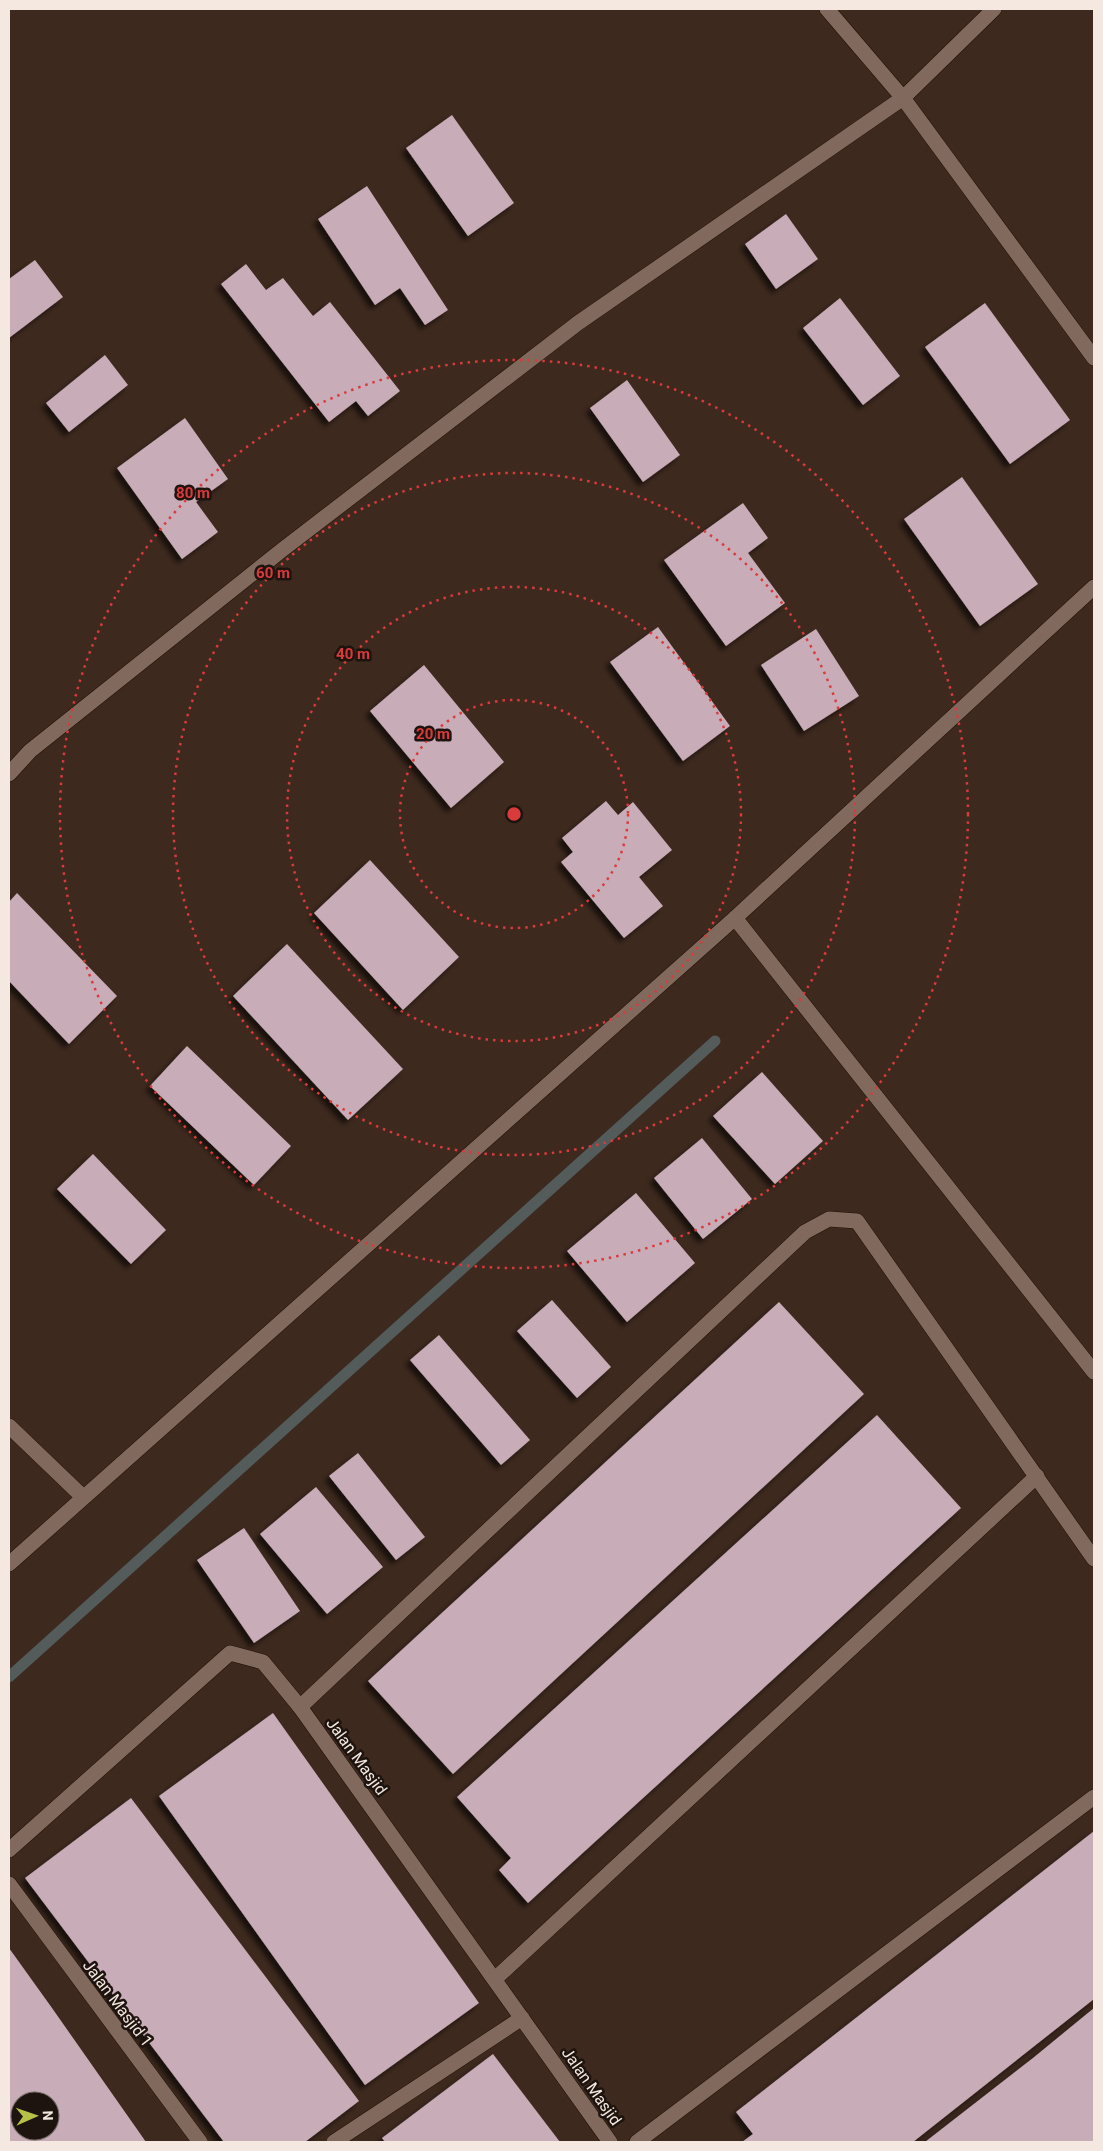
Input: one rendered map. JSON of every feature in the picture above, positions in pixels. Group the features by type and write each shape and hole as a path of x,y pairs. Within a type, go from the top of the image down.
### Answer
{"street":[{"path":"827,9 903,98 1094,358"},
{"path":"9,774 30,752 282,550 571,328 903,98 994,9"},
{"path":"9,1564 735,918 1094,587"},
{"path":"735,918 1094,1372"},
{"path":"300,1707 805,1232 830,1219 857,1221 1094,1559"},
{"path":"9,1426 83,1498"},
{"path":"496,1979 1037,1476"},
{"name":"Jalan Masjid","path":"9,1850 230,1653 263,1662 300,1707 496,1979 610,2142"},
{"path":"637,2142 1094,1797"},
{"name":"Jalan Masjid 1","path":"9,1884 200,2142"},
{"path":"334,2142 522,2018"}],"building":[{"path":"452,115 514,203 468,236 406,148"},
{"path":"367,186 448,310 425,325 400,288 375,305 318,219"},
{"path":"786,214 818,259 776,289 745,244"},
{"path":"35,260 63,297 9,338 9,279"},
{"path":"246,264 266,290 283,278 313,316 330,302 400,391 368,416 356,401 329,422 221,284"},
{"path":"840,298 900,376 863,405 803,328"},
{"path":"985,303 1070,420 1010,464 925,347"},
{"path":"105,355 128,385 69,432 46,403"},
{"path":"627,380 680,455 643,482 590,408"},
{"path":"185,418 228,479 196,502 218,532 182,559 117,468"},
{"path":"962,477 1038,584 980,626 904,519"},
{"path":"743,503 768,538 748,553 785,603 726,646 664,560"},
{"path":"658,627 730,726 683,761 610,662"},
{"path":"816,629 859,696 804,731 761,665"},
{"path":"424,665 504,762 451,808 370,711"},
{"path":"606,801 618,815 633,802 672,850 639,877 663,906 624,938 561,862 573,852 562,838"},
{"path":"370,860 459,957 403,1010 314,913"},
{"path":"17,893 117,996 69,1044 9,981 9,902"},
{"path":"287,944 403,1069 348,1120 233,996"},
{"path":"187,1046 291,1146 254,1185 150,1086"},
{"path":"762,1072 823,1141 775,1184 713,1116"},
{"path":"702,1138 752,1199 703,1239 654,1178"},
{"path":"93,1154 166,1230 131,1264 57,1189"},
{"path":"636,1193 695,1263 627,1322 567,1251"},
{"path":"552,1300 611,1367 577,1398 517,1331"},
{"path":"779,1302 864,1394 453,1774 368,1681"},
{"path":"439,1335 530,1440 501,1465 410,1360"},
{"path":"877,1415 961,1508 528,1903 499,1870 511,1858 457,1797"},
{"path":"358,1453 425,1537 396,1560 329,1476"},
{"path":"316,1487 383,1567 327,1614 260,1534"},
{"path":"244,1528 300,1611 254,1643 197,1560"},
{"path":"273,1713 479,2003 365,2085 159,1796"},
{"path":"131,1798 359,2101 305,2142 224,2142 25,1878"},
{"path":"1094,1831 1094,1999 913,2142 742,2142 753,2134 736,2112"},
{"path":"9,1948 52,2008 146,2142 9,2142"},
{"path":"1094,2008 1094,2142 925,2142 1033,2058"},
{"path":"493,2054 560,2142 385,2142 382,2138"}],"waterway":[{"path":"9,1677 715,1041"}]}
